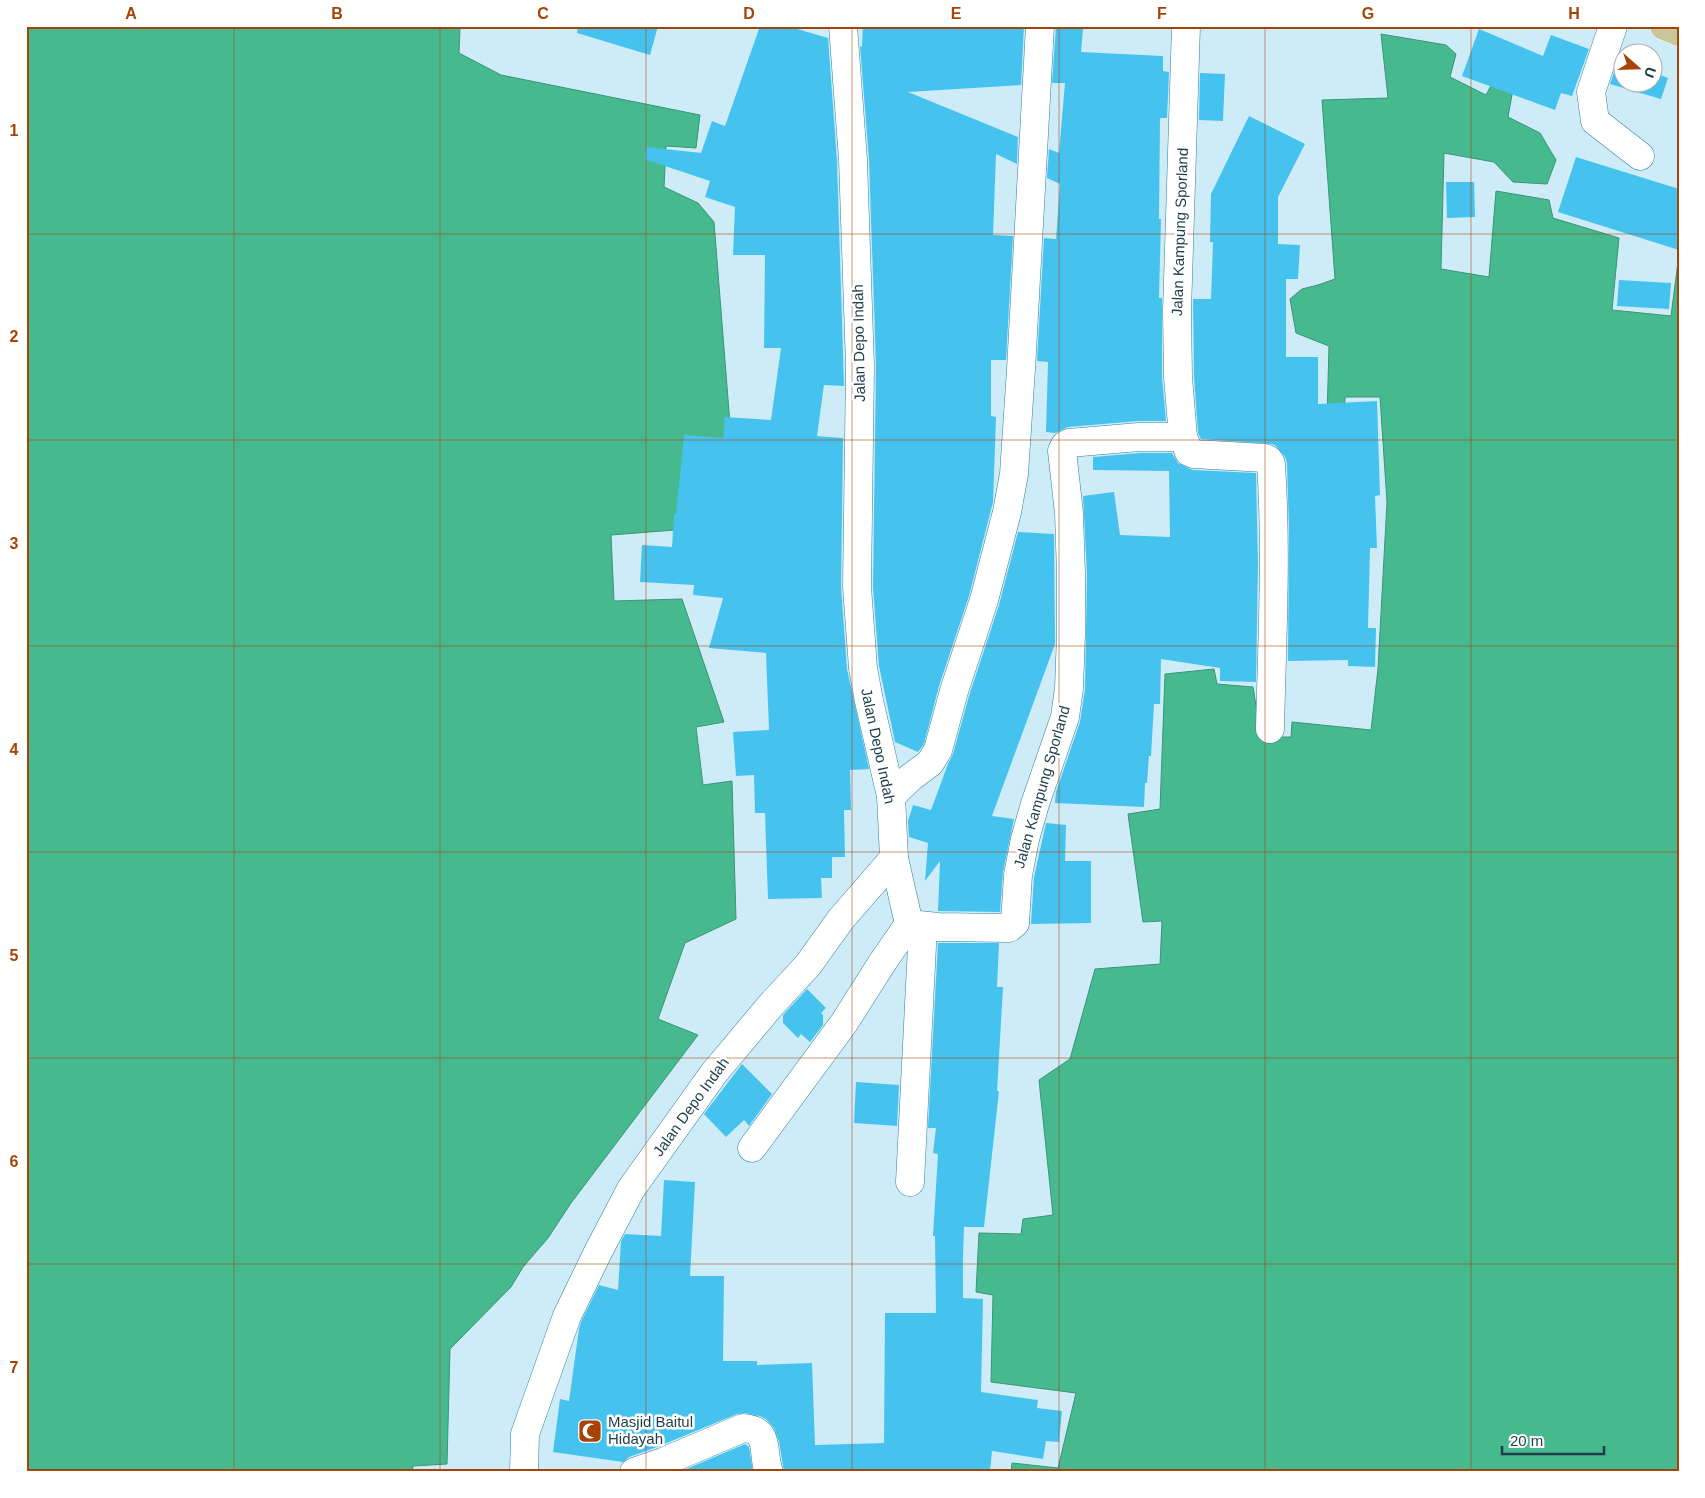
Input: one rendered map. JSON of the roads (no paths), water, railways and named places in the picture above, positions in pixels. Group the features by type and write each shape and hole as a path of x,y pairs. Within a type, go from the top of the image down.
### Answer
{"main road":[{"path":"1664,26 1679,32"}],"street":[{"name":"Jalan Depo Indah","path":"524,1472 524,1434 567,1316 631,1189 714,1073 808,964 841,919 894,858 891,796 865,683 857,587 860,366 853,160 844,26"},
{"path":"891,796 911,777 930,763 938,750 954,691 984,600 1007,512 1014,474 1021,378 1040,26"},
{"name":"Jalan Kampung Sporland","path":"916,925 1009,928 1015,923 1018,874 1025,838 1065,717 1069,688 1071,574 1069,513 1062,450 1069,443 1139,437 1183,438 1178,378 1177,311 1186,26"},
{"path":"1613,26 1591,92 1595,121 1640,156"},
{"path":"1183,438 1189,452 1194,454 1265,458 1271,464 1274,566 1270,729"},
{"path":"894,858 916,925 910,1182"},
{"path":"752,1148 844,1023 882,963 916,925"},
{"path":"634,1472 744,1428 754,1429 762,1436 769,1472"}],"place":[{"name":"Masjid Baitul Hidayah","path":"590,1431"}]}
